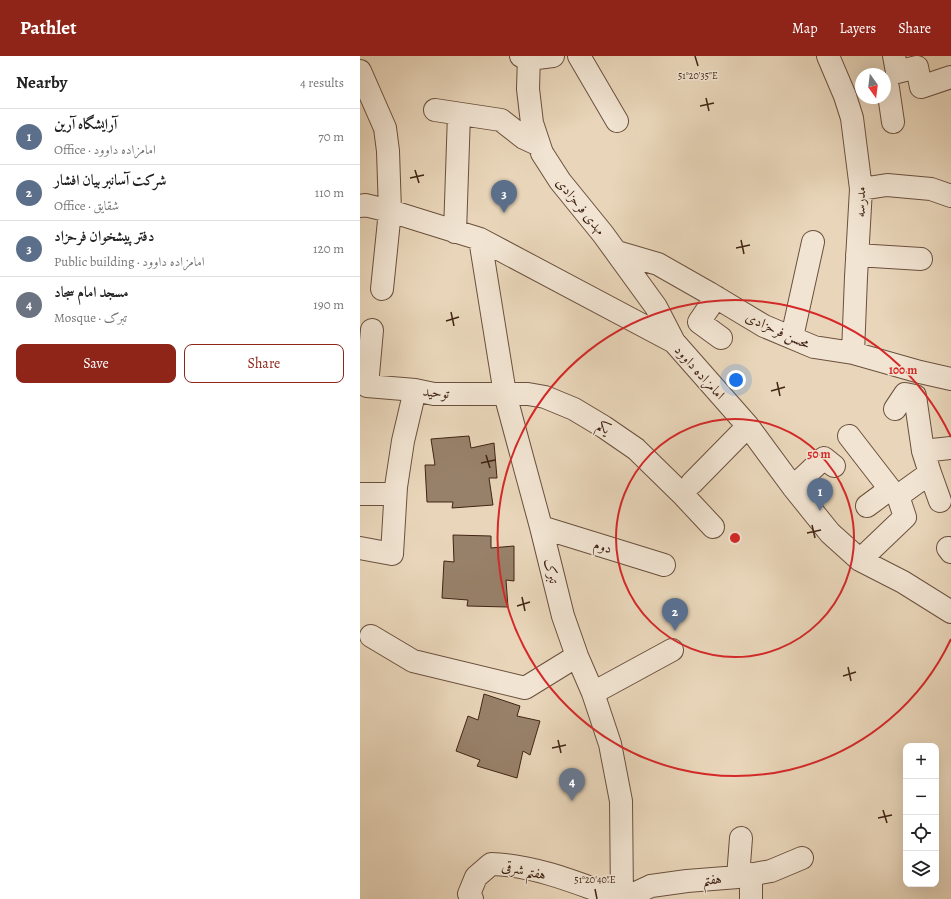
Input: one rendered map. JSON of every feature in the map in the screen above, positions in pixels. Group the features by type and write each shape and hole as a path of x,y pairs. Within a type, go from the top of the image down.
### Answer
{"street":[{"path":"526,57 553,56"},
{"path":"579,56 617,121"},
{"name":"مدرسه","path":"828,56 853,95 852,118 861,189 854,353"},
{"path":"894,56 897,72 916,67 921,87 951,77"},
{"name":"مهدی فرحزادی","path":"526,57 532,123 542,153 560,181 617,252 656,307 674,342"},
{"path":"362,84 385,128 388,151 390,211 382,289"},
{"path":"890,104 893,122"},
{"path":"435,110 501,120 524,138 539,145"},
{"path":"455,232 459,114"},
{"path":"861,189 887,185 931,189 951,196"},
{"name":"امامزاده داوود","path":"360,206 365,205 390,211 480,239 674,342 748,426 793,487 830,533 860,560 903,582 951,612"},
{"name":"تبرک","path":"480,239 505,394 541,527 563,616 577,656 594,693 610,744 621,801 622,899"},
{"path":"792,337 813,242"},
{"name":"محسن فرحزادی","path":"617,252 658,264 764,326 814,347 854,353 920,372 951,379"},
{"path":"858,255 921,259"},
{"path":"716,297 700,322 721,338"},
{"name":"توحید","path":"372,330 367,386 415,390 434,394 505,394"},
{"path":"360,548 392,554 395,494 403,442 415,390"},
{"name":"یکم","path":"505,394 528,394 546,397 574,409 604,427 636,449 688,489 713,527"},
{"path":"895,408 906,394 915,396 923,451 940,501"},
{"path":"688,489 748,426"},
{"path":"848,436 894,492 905,517 860,560"},
{"path":"923,451 951,448"},
{"path":"793,487 824,458 834,466"},
{"path":"867,506 930,473"},
{"path":"360,494 395,494"},
{"name":"دوم","path":"541,527 664,565"},
{"path":"371,636 413,661 525,688 577,656"},
{"path":"594,693 672,650"},
{"path":"740,838 744,876 751,899"},
{"name":"هفتم","path":"622,899 651,886 744,876 771,871 802,858"},
{"name":"هفتم شرقی","path":"472,899 469,894 476,877 491,864 508,864 573,881 622,899"}],"building":[{"path":"469,436 471,448 494,443 497,478 489,478 493,505 452,508 453,502 427,502 425,465 435,465 431,439"},
{"path":"453,535 491,536 491,548 514,546 514,581 506,580 508,607 467,606 468,600 442,598 444,561 454,562"},
{"path":"484,694 520,706 517,716 540,721 530,755 523,751 517,778 477,766 480,760 456,751 468,716 478,720"}],"place":[{"name":"دفتر پیشخوان فرحزاد","path":"504,213"},
{"name":"آرایشگاه آرین","path":"820,511"},
{"name":"شرکت آسانبر بیان افشار","path":"675,631"},
{"name":"مسجد امام سجاد","path":"572,801"}]}
